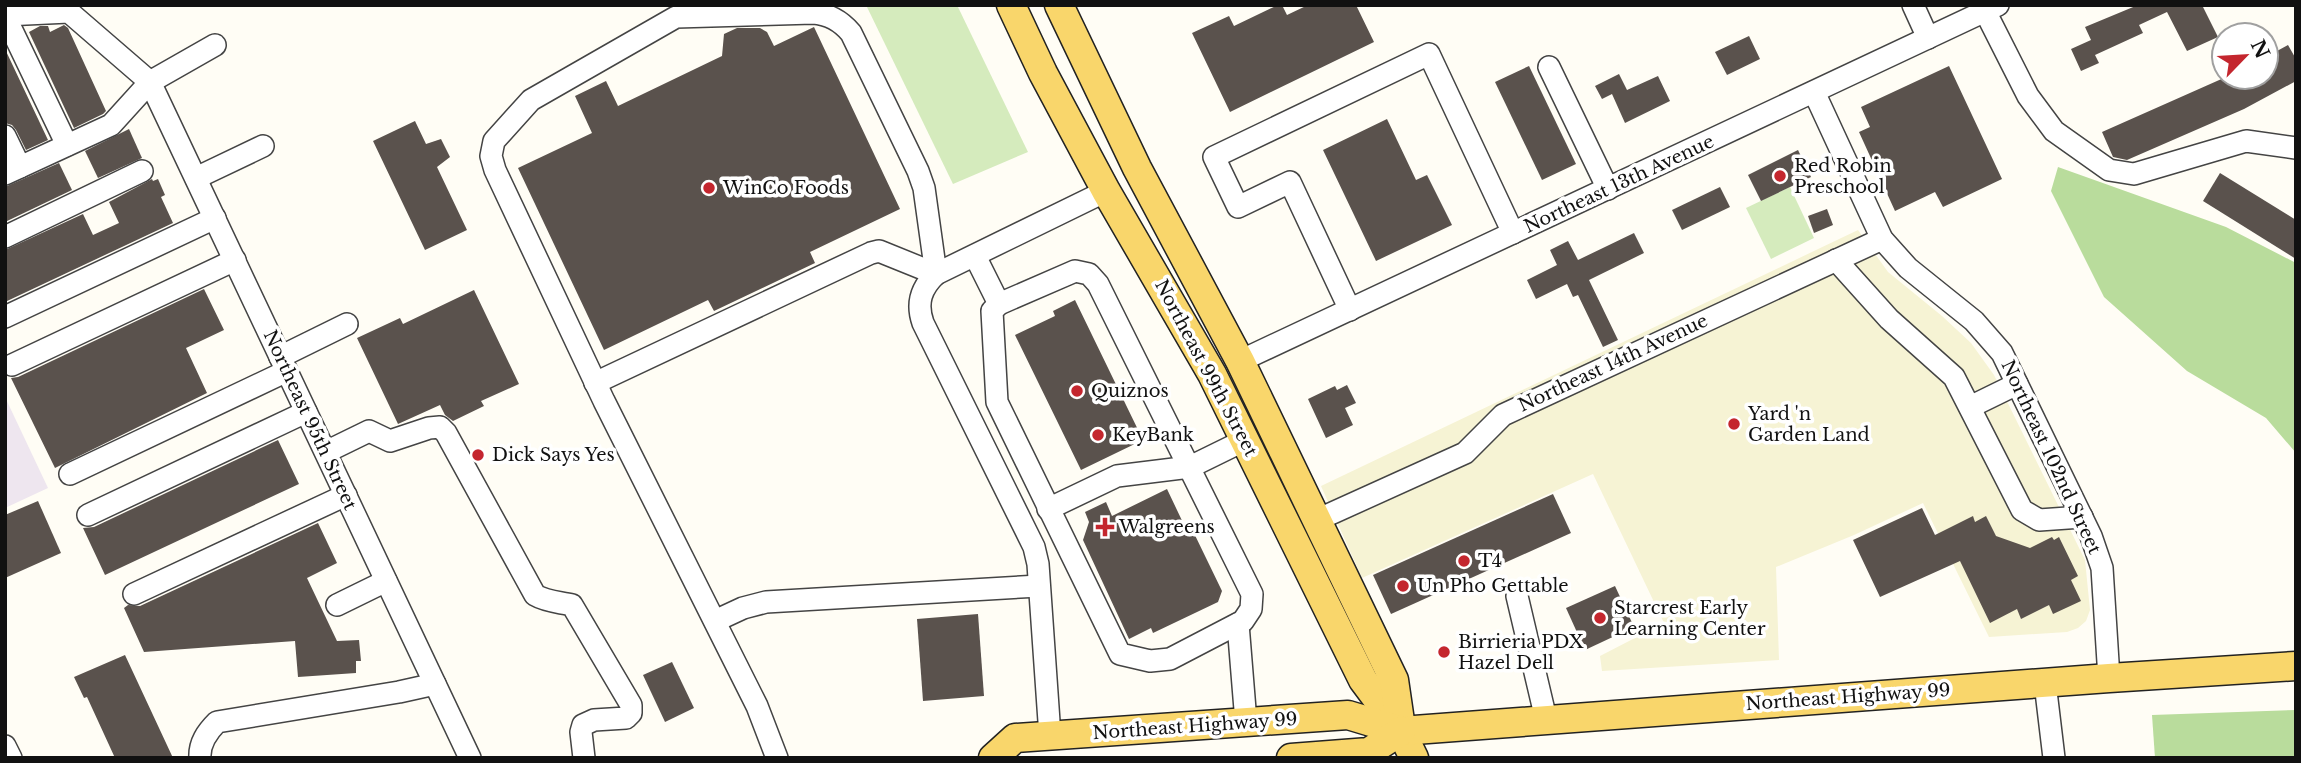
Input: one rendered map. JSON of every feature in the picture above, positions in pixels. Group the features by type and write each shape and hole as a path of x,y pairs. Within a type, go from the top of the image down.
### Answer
{"main road":[{"name":"Northeast 99th Street","path":"1011,5 1043,73 1109,196 1205,362 1363,680 1401,731 1414,758"},
{"name":"Northeast 99th Street","path":"1059,5 1137,168 1240,361 1394,680 1401,731"},
{"path":"1109,196 1140,224 1156,244 1212,345 1240,361"},
{"name":"Northeast Highway 99","path":"993,758 1015,738 1348,715 1401,731 2296,666"},
{"name":"Northeast Highway 99","path":"1291,758 1369,752 1401,731"}],"street":[{"path":"1913,5 1928,38"},
{"path":"1992,8 2028,96 2054,131 2109,170 2134,174 2246,141 2296,148"},
{"name":"Northeast 13th Avenue","path":"1240,361 1992,8"},
{"path":"67,145 5,16 68,12 150,82"},
{"path":"777,758 757,706 596,383 495,170 491,151 494,141 531,100 676,17 820,14 837,20 847,28 924,188 936,274"},
{"path":"5,136 13,171 111,125 150,82 215,45"},
{"path":"1350,310 1290,182 1238,207 1214,156 1429,54 1513,233"},
{"path":"1549,67 1608,189"},
{"name":"Northeast 95th Street","path":"150,82 470,758"},
{"name":"Northeast 102nd Street","path":"1814,93 1882,239 1908,268 1973,321 2002,354 2082,517 2102,568 2109,678"},
{"path":"196,178 263,146"},
{"path":"5,237 142,171"},
{"path":"1050,736 1040,586 1034,547 920,316 919,301 929,281 936,274 1109,196"},
{"path":"5,317 215,218"},
{"name":"Northeast 14th Avenue","path":"1317,520 1465,453 1503,415 1882,239"},
{"path":"596,383 871,253 879,251 936,274"},
{"path":"975,256 999,304"},
{"path":"12,365 234,260"},
{"path":"1836,260 1889,319 1954,377 2022,510 2039,520 2082,517"},
{"path":"1071,272 1081,272 1092,277 1098,284 1190,467 1252,594 1249,614 1238,624 1170,659 1150,661 1120,654 996,402 992,311 999,304 1071,272"},
{"path":"70,474 284,364 347,324"},
{"path":"1970,407 2017,384"},
{"path":"88,515 306,412"},
{"path":"326,452 369,431 390,441 429,428 440,427 446,433 536,595 545,600 572,605 632,705 631,713 626,718 594,720 583,725 581,732 584,758"},
{"path":"1048,509 1117,477 1190,467 1245,440"},
{"path":"134,594 346,495"},
{"path":"337,605 386,581"},
{"path":"715,621 743,608 766,602 1040,586"},
{"path":"1517,596 1546,719"},
{"path":"1238,624 1246,722"},
{"path":"2045,683 2054,758"},
{"path":"200,758 199,752 206,734 217,722 435,684"},
{"path":"5,746 11,758"}],"shaded area":[{"name":"Yard 'n Garden Land","path":"1858,230 1888,272 1971,343 1994,375 2085,560 2090,610 2086,621 2078,628 2067,632 1989,637 1923,503 1776,567 1779,660 1602,671 1600,656 1664,623 1593,474 1362,578 1321,486"},
{"path":"5,397 48,488 5,508"}],"green space":[{"path":"866,5 957,5 1028,152 953,184"},
{"path":"2058,167 2226,227 2296,263 2296,453 2266,418 2187,371 2104,297 2051,191"},
{"path":"1790,187 1814,238 1771,259 1746,208"},
{"path":"2296,710 2296,758 2155,758 2152,715"}],"building":[{"path":"1282,5 1287,15 1308,5 1356,5 1374,42 1230,112 1192,33 1229,16 1234,26"},
{"path":"2138,5 2202,5 2210,21 2210,41 2187,51 2167,12 2139,25 2143,33 2095,55 2099,63 2081,71 2071,49 2091,40 2085,27"},
{"path":"64,25 68,28 106,111 74,128 29,32 40,26 48,26 50,32"},
{"name":"WinCo Foods","path":"814,27 900,209 810,252 815,263 714,311 708,300 604,350 518,168 592,133 575,96 606,81 618,106 722,56 724,34 737,28 760,28 767,32 774,46"},
{"path":"1749,36 1760,59 1727,75 1715,52"},
{"path":"2288,45 2296,59 2296,81 2280,90 2280,49"},
{"path":"5,49 48,140 26,150 16,130 5,123"},
{"path":"1529,66 1576,164 1542,180 1495,82"},
{"path":"1949,66 2002,179 1943,207 1935,192 1895,211 1859,132 1870,127 1861,107"},
{"path":"1619,74 1627,90 1658,76 1670,101 1625,123 1612,94 1602,99 1595,86"},
{"path":"2210,84 2210,91 2277,91 2244,109 2127,160 2113,157 2102,132"},
{"path":"1387,119 1416,180 1427,175 1452,225 1376,261 1323,150"},
{"path":"415,121 426,144 441,139 450,157 437,167 467,230 425,250 373,141"},
{"path":"129,129 142,158 98,178 85,151"},
{"name":"Red Robin Preschool","path":"1798,150 1811,177 1761,201 1748,175"},
{"path":"59,163 72,190 5,222 5,187"},
{"path":"2220,173 2296,220 2296,259 2203,201"},
{"path":"152,179 158,179 165,195 161,197 173,223 5,302 5,250 83,214 93,235 119,223 109,202"},
{"path":"1720,187 1730,207 1682,230 1672,210"},
{"path":"1827,209 1833,225 1814,233 1808,216"},
{"path":"1634,233 1644,253 1589,280 1618,340 1603,347 1578,295 1573,297 1567,284 1536,299 1527,280 1557,265 1550,250 1568,241 1578,260"},
{"path":"204,289 224,330 186,348 207,393 55,468 11,378"},
{"path":"474,290 519,384 481,401 484,406 453,421 445,415 440,405 398,424 357,338 400,318 403,324"},
{"path":"1075,300 1143,440 1081,470 1015,335 1055,316 1053,311"},
{"path":"1347,385 1356,403 1345,408 1353,425 1326,438 1308,399 1335,386 1337,390"},
{"path":"278,440 299,484 105,575 83,528 94,527"},
{"name":"Walgreens","path":"1167,489 1186,529 1191,527 1222,591 1218,602 1153,633 1151,628 1129,639 1083,540 1089,522 1085,512 1106,502 1112,516"},
{"path":"1553,494 1571,533 1391,614 1373,575"},
{"path":"38,501 61,553 5,578 5,515"},
{"path":"1922,508 1935,535 1973,516 1975,522 1986,516 1996,536 2030,548 2052,537 2054,540 2059,537 2078,576 2071,580 2081,601 2053,614 2049,605 2021,619 2017,609 1990,623 1960,561 1880,597 1853,540"},
{"path":"318,523 337,563 307,578 337,641 359,640 361,661 356,661 356,673 298,677 295,641 144,652 124,608 128,605 140,606"},
{"name":"Starcrest Early Learning Center","path":"1615,586 1634,627 1585,650 1566,608"},
{"path":"978,614 984,696 923,701 917,619"},
{"path":"125,655 173,758 115,758 87,697 84,698 74,677"},
{"path":"672,662 694,708 665,722 643,675"}],"place":[{"name":"Red Robin Preschool","path":"1780,176"},
{"name":"WinCo Foods","path":"709,188"},
{"name":"Quiznos","path":"1077,391"},
{"name":"Yard 'n Garden Land","path":"1734,424"},
{"name":"KeyBank","path":"1098,435"},
{"name":"Dick Says Yes","path":"478,455"},
{"name":"Walgreens","path":"1105,527"},
{"name":"T4","path":"1464,561"},
{"name":"Un Pho Gettable","path":"1403,586"},
{"name":"Starcrest Early Learning Center","path":"1600,618"},
{"name":"Birrieria PDX Hazel Dell","path":"1444,652"}]}
